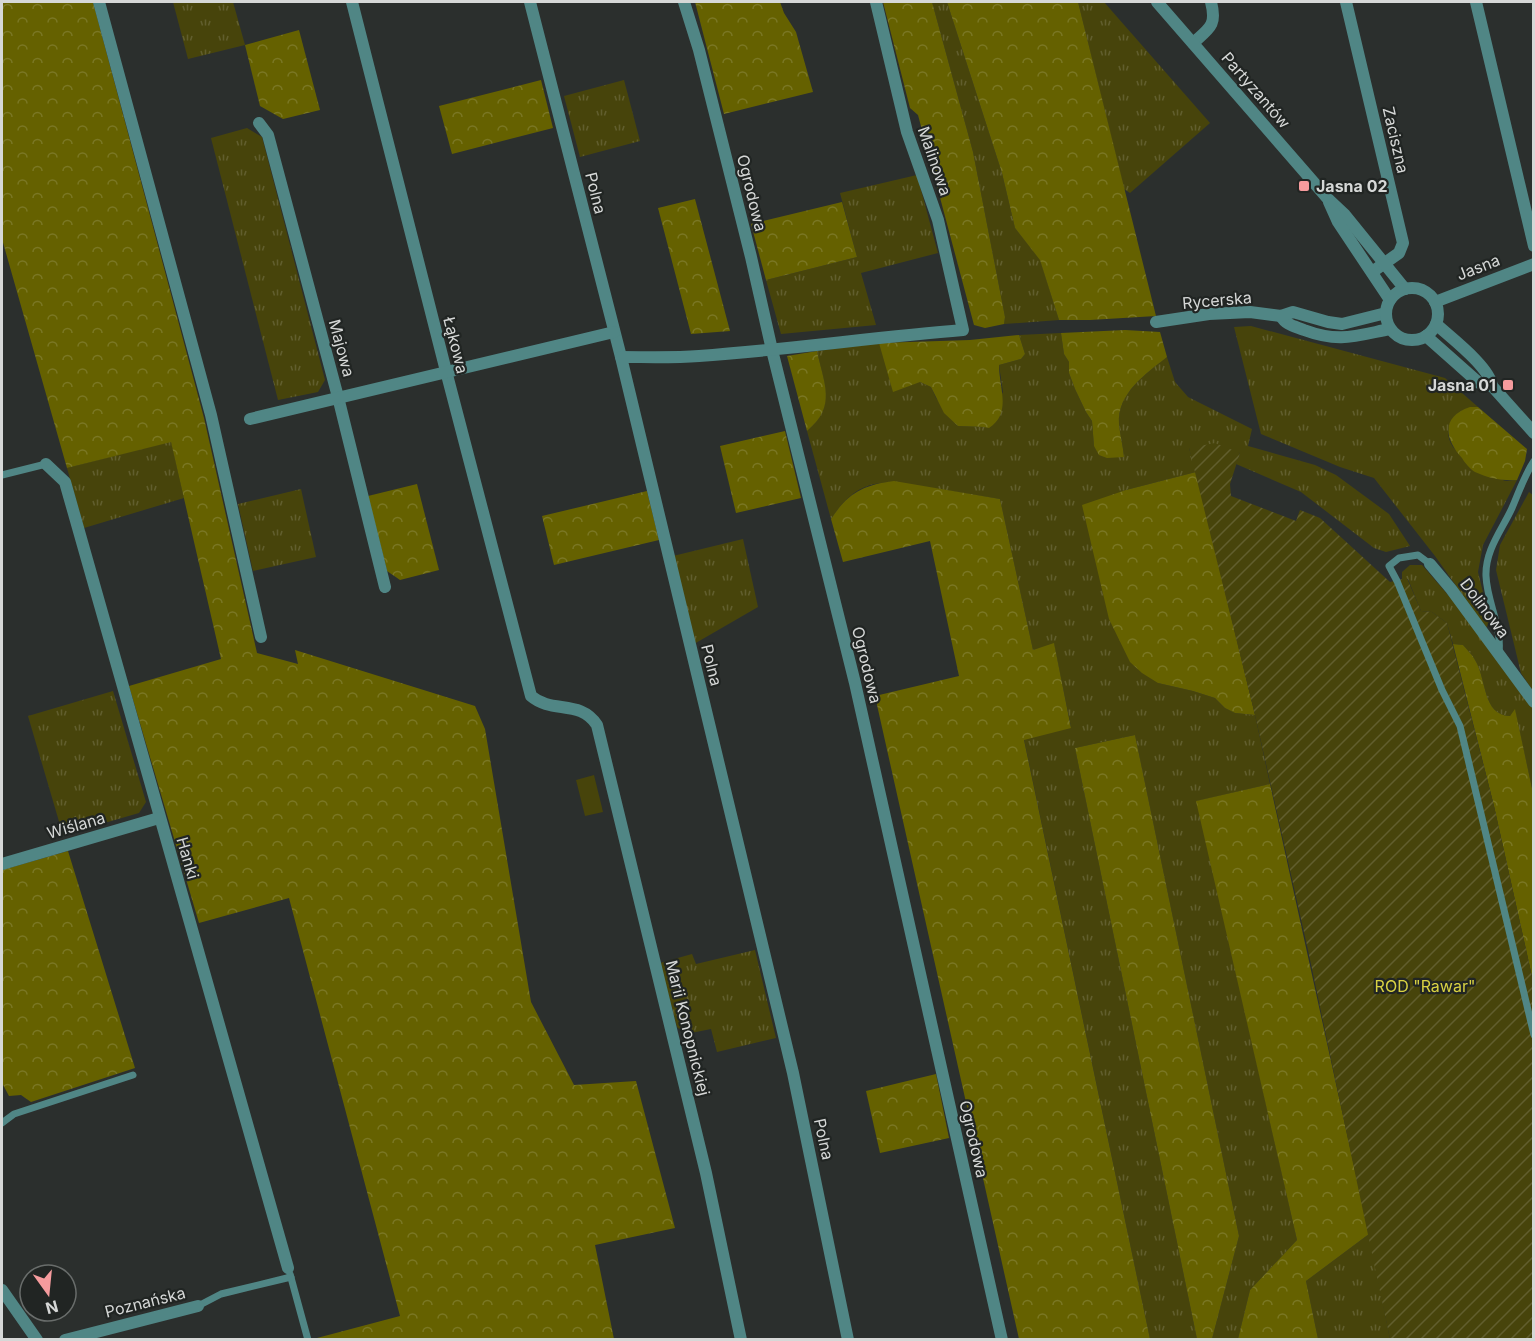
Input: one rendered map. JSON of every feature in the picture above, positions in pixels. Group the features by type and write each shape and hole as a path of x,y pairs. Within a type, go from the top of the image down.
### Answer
{"street":[{"path":"99,2 211,415 261,636"},
{"name":"Łąkowa","path":"352,2 531,696 547,704 582,711 597,725"},
{"name":"Polna","path":"530,2 621,357 793,1073 848,1340"},
{"name":"Ogrodowa","path":"684,2 699,51 751,257 772,351 855,683 1002,1340"},
{"name":"Malinowa","path":"772,351 875,337 963,330 938,220 908,132 876,2"},
{"name":"Partyzantów","path":"1157,2 1329,200 1345,215 1405,290"},
{"path":"1193,43 1213,23 1211,2"},
{"name":"Zaciszna","path":"1346,2 1403,243 1401,251 1372,272"},
{"path":"1476,2 1533,246"},
{"name":"Majowa","path":"259,123 268,135 338,397 385,587"},
{"name":"Partyzantów","path":"1329,200 1338,222 1390,300"},
{"name":"Jasna","path":"1434,302 1533,264"},
{"path":"1405,290 1423,291 1434,302 1438,312 1436,324 1426,336 1413,340 1398,337 1390,329 1386,313 1390,300 1400,291 1405,290"},
{"name":"Rycerska","path":"1156,322 1221,313 1250,312 1281,316 1293,312 1342,324 1386,313"},
{"name":"Rycerska","path":"1281,316 1287,324 1323,337 1341,339 1390,329"},
{"path":"1436,324 1475,360 1490,378 1492,386 1533,433"},
{"path":"250,419 614,332"},
{"path":"1426,336 1479,383 1492,386"},
{"path":"621,357 696,357 772,351"},
{"name":"Hanki","path":"46,464 65,482 290,1273"},
{"name":"Dolinowa","path":"1430,564 1499,653 1533,702"},
{"name":"Marii Konopnickiej","path":"597,725 703,1161 741,1340"},
{"name":"Wiślana","path":"2,864 159,818"},
{"path":"2,1290 37,1340"},
{"name":"Poznańska","path":"65,1340 198,1306"}],"lane":[{"path":"1315,334 1320,320"},
{"path":"1499,653 1500,639 1488,593 1486,574 1489,553 1533,461"},
{"path":"2,475 46,464"},
{"path":"1430,564 1418,555 1398,558 1389,566 1397,580 1442,690 1460,726 1533,1035"},
{"path":"2,1123 14,1114 133,1075"},
{"path":"198,1306 221,1294 290,1273 308,1340"}],"green space":[{"path":"2,2 93,2 204,418 257,653 298,664 295,650 475,706 485,729 531,1002 574,1085 636,1081 675,1228 595,1245 614,1339 317,1339 400,1316 289,898 199,923 129,686 221,659 171,442 67,468 2,239"},
{"path":"173,2 233,2 245,45 188,59"},
{"path":"695,2 780,2 796,32 813,92 724,114"},
{"path":"883,2 932,2 973,152 1005,317 1004,324 985,328 974,325 918,115 910,108"},
{"path":"932,2 947,2 1002,173 1015,228 1040,259 1059,320 1004,324 1005,317 973,152"},
{"path":"947,2 1078,2 1156,316 1059,320 1040,260 1015,228 1002,173"},
{"path":"1078,2 1104,2 1210,123 1130,193 1124,189"},
{"path":"299,30 320,110 283,119 260,106 245,45"},
{"path":"541,80 553,128 452,154 439,106"},
{"path":"624,80 640,141 580,157 564,96"},
{"path":"247,128 262,137 325,380 318,392 278,400 211,138"},
{"path":"917,175 938,253 861,273 876,325 781,334 766,280 857,257 840,193"},
{"path":"695,199 730,331 691,334 658,208"},
{"path":"842,202 857,257 766,280 751,224"},
{"path":"1251,326 1445,378 1478,407 1463,410 1452,419 1448,432 1453,447 1499,478 1506,481 1517,480 1483,545 1478,572 1490,621 1486,628 1435,556 1374,478 1340,467 1261,434 1234,327"},
{"path":"1125,330 1160,332 1167,357 1142,377 1128,394 1120,413 1119,424 1124,457 1107,458 1099,455 1094,446 1092,421 1069,373 1069,362 1064,354 1061,333"},
{"path":"1061,333 1064,354 1069,362 1069,373 1092,421 1094,446 1124,457 1119,424 1123,403 1134,385 1167,357 1175,382 1188,397 1252,429 1248,446 1315,465 1336,475 1389,514 1410,546 1386,552 1374,548 1301,492 1236,464 1240,453 1189,448 1196,472 1126,490 1158,683 1215,698 1225,708 1235,713 1255,715 1270,784 1197,801 1297,1240 1250,1290 1238,1339 1212,1339 1239,1236 1135,735 1075,748 1197,1339 1150,1339 1024,739 1071,727 1054,644 1033,650 1000,499 901,484 875,484 853,494 831,519 807,431 822,413 825,403 825,384 817,351 879,343 920,382 931,387 936,398 958,426 984,427 1003,392 999,365 1021,359 1025,354 1019,335"},
{"path":"1019,335 1025,354 1021,359 999,365 1002,408 996,422 989,428 958,426 944,413 931,387 920,382 893,392 879,343 970,340"},
{"path":"817,351 825,384 825,403 822,413 807,431 787,356"},
{"path":"1470,407 1478,407 1527,449 1517,480 1495,479 1475,472 1456,450 1449,436 1450,422 1454,416"},
{"path":"785,431 801,498 736,513 720,446"},
{"path":"171,441 184,498 84,528 67,468"},
{"name":"ROD \"Rawar\"","path":"1215,443 1240,453 1230,484 1231,496 1296,521 1300,510 1320,518 1390,582 1407,578 1421,611 1432,612 1447,623 1494,806 1533,981 1533,1339 1390,1339 1308,950 1255,715 1189,448"},
{"path":"1196,472 1255,715 1235,713 1225,708 1215,698 1158,683 1142,673 1130,662 1109,619 1082,505 1126,490"},
{"path":"894,481 1000,499 1033,650 1054,643 1071,728 1024,740 1150,1339 1019,1339 875,696 959,676 930,541 843,562 831,519 837,510 857,492 873,485"},
{"path":"417,484 439,570 400,580 387,571 368,496"},
{"path":"301,489 316,557 253,571 238,504"},
{"path":"647,491 659,540 554,565 542,516"},
{"path":"1529,492 1534,496 1533,691 1521,673 1496,570 1500,545"},
{"path":"743,539 758,607 694,644 673,556"},
{"path":"1410,565 1422,565 1461,610 1533,707 1533,793 1515,710 1510,716 1494,710 1486,695 1479,668 1472,656 1463,645 1453,644 1447,623 1432,612 1421,611 1408,579 1402,580 1402,572"},
{"path":"1453,644 1463,645 1474,658 1494,710 1510,716 1515,709 1533,793 1533,981 1494,806"},
{"path":"113,691 146,802 139,813 63,835 28,716"},
{"path":"1135,735 1239,1236 1212,1339 1197,1339 1075,748"},
{"path":"594,775 603,812 585,816 576,780"},
{"path":"1270,784 1369,1234 1306,1281 1318,1339 1238,1339 1250,1290 1297,1240 1196,801"},
{"path":"68,851 135,1068 31,1102 21,1095 9,1096 2,1083 2,870"},
{"path":"755,950 776,1038 717,1052 711,1029 686,1034 677,1027 660,963 692,954 696,964"},
{"path":"936,1074 949,1138 880,1153 866,1091"},
{"path":"1369,1234 1390,1339 1318,1339 1306,1281"}],"place":[{"name":"Jasna 02","path":"1304,186"},
{"name":"Jasna 01","path":"1508,385"}]}
